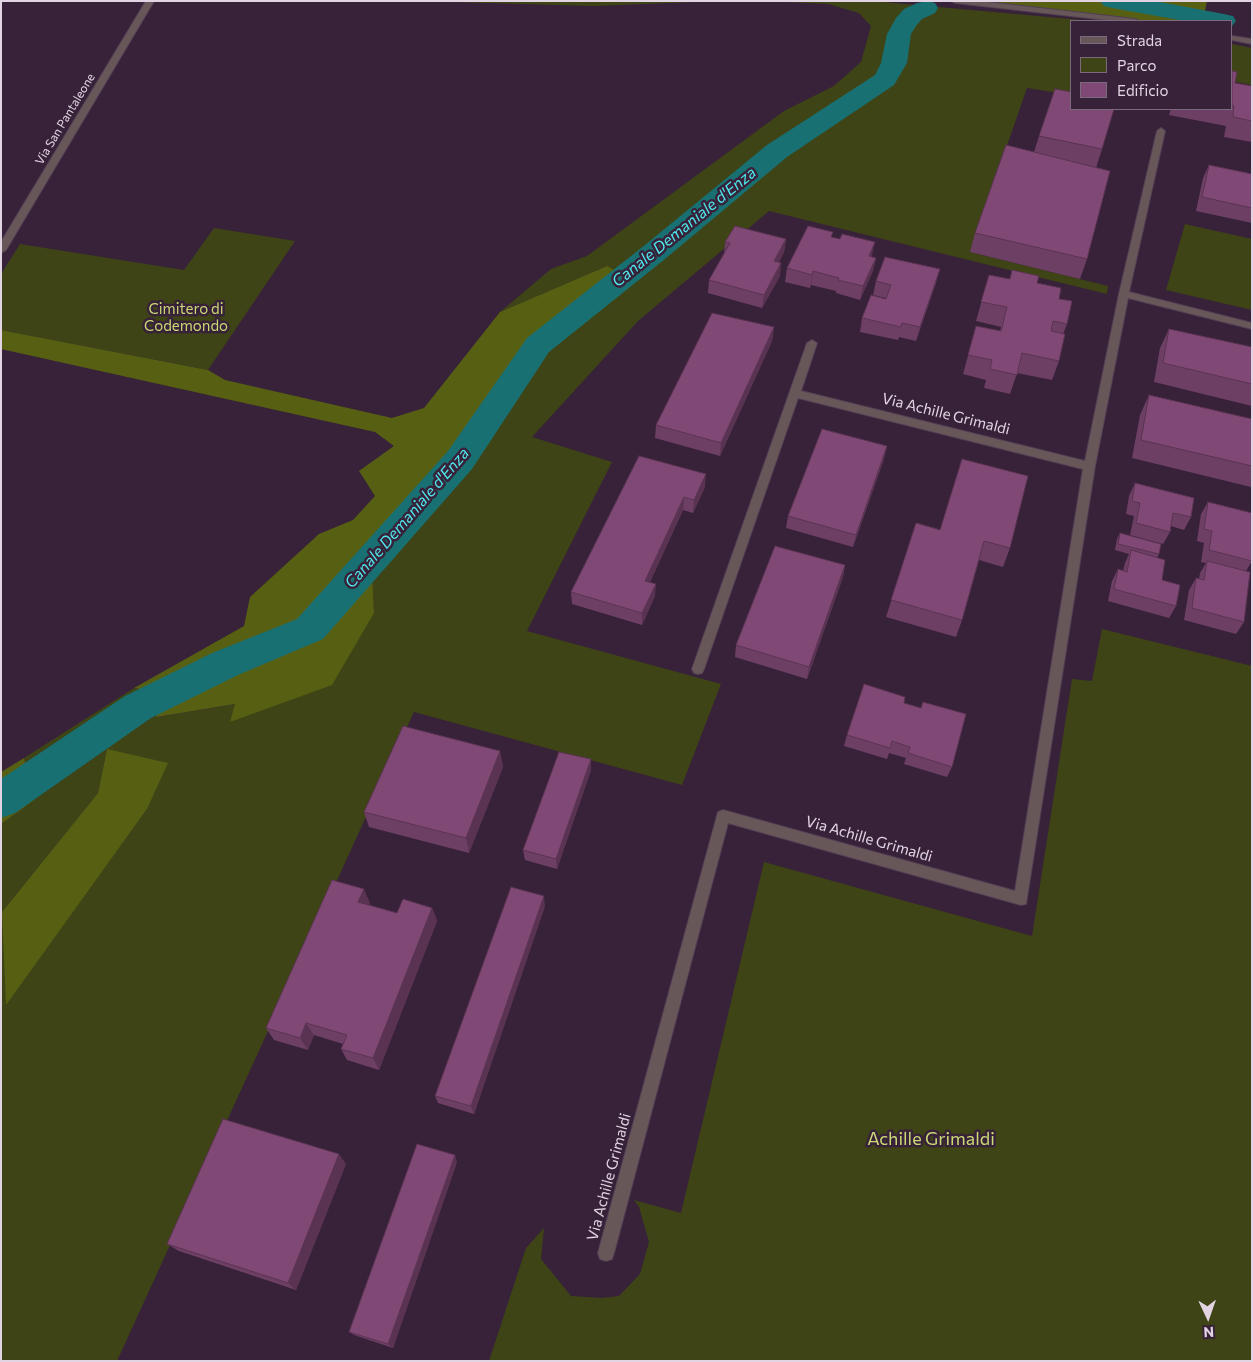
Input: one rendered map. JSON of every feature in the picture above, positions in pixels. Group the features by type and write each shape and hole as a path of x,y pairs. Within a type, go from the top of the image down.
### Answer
{"street":[{"name":"Via San Pantaleone","path":"1,250 150,1"},
{"path":"955,1 1126,20"},
{"path":"1233,38 1252,42"},
{"name":"Via Achille Grimaldi","path":"606,1253 723,816 1020,899 1089,466 1124,294 1161,131"},
{"path":"1124,294 1252,326"},
{"path":"698,670 812,343"},
{"name":"Via Achille Grimaldi","path":"796,393 1089,466"}],"green space":[{"path":"414,1 722,1 594,6"},
{"path":"768,1 872,1 1082,20 1070,20 1070,95 1027,88 970,252 1108,286 1107,294 769,211 638,321 532,437 612,462 527,631 721,684 682,785 414,712 117,1361 1,1361 1,824 33,800 24,758 134,688 147,691 158,717 236,704 231,722 374,613 372,570 469,464 508,402 524,365 607,266 500,312 551,269 587,256 784,111 834,86 861,62 871,26 859,13 828,4","holes":["107,749 147,809 29,972 2,912 98,793"]},
{"path":"972,1 1207,1 1203,20 1126,20 975,4"},
{"path":"1233,44 1252,48 1252,85 1233,81"},
{"path":"1185,224 1252,239 1252,310 1166,290"},
{"name":"Cimitero di Codemondo","path":"214,228 295,241 208,370 1,330 1,274 20,244 184,270"},
{"path":"607,266 630,279 521,370 508,402 469,464 372,570 374,613 332,685 230,722 235,704 157,717 147,691 134,688 244,626 250,597 319,534 353,520 375,496 359,471 394,446 375,432 1,349 1,330 208,370 225,380 392,418 424,408 500,312"},
{"name":"Achille Grimaldi","path":"1102,629 1252,666 1252,1361 489,1361 526,1248 544,1228 541,1259 571,1296 602,1298 619,1296 640,1274 649,1242 639,1207 634,1200 681,1213 764,862 1032,936 1072,679 1092,681"},
{"path":"107,749 168,763 147,809 6,1005 2,912 98,793"},
{"path":"24,758 34,800 1,824 1,772"}],"building":[{"path":"1233,71 1237,72 1235,83 1252,86 1252,121 1233,117"},
{"path":"1055,89 1070,92 1070,110 1114,110 1102,149 1039,136"},
{"path":"1006,145 1110,171 1087,259 975,233"},
{"path":"1209,165 1252,174 1252,208 1202,197"},
{"path":"735,226 786,239 774,261 781,263 764,295 709,280 730,243 725,242"},
{"path":"808,226 833,232 831,237 840,239 842,234 875,242 869,256 876,258 863,286 813,271 812,275 787,268"},
{"path":"885,257 940,269 920,327 902,323 901,327 862,318 871,295 886,299 891,285 876,281"},
{"path":"1012,270 1039,276 1037,283 1061,288 1059,299 1072,301 1067,324 1053,321 1051,331 1065,334 1059,361 1022,353 1017,375 990,369 992,360 968,355 976,326 1001,331 1007,307 981,302 989,275 1010,279"},
{"path":"712,313 774,327 721,443 656,425"},
{"path":"1169,329 1252,347 1252,384 1163,363"},
{"path":"1149,395 1252,419 1252,466 1141,440"},
{"path":"822,429 887,446 856,535 788,516"},
{"path":"639,456 706,474 694,500 684,497 645,581 656,584 642,613 571,592"},
{"path":"962,459 1028,476 1010,548 984,541 962,620 891,600 916,523 940,530"},
{"path":"1135,483 1194,498 1191,517 1173,513 1170,532 1136,523 1140,503 1132,501"},
{"path":"1208,502 1252,513 1252,561 1209,550 1212,531 1204,529"},
{"path":"1120,533 1161,544 1159,554 1118,544"},
{"path":"775,546 845,565 809,667 736,645"},
{"path":"1131,550 1165,560 1162,580 1180,585 1176,606 1114,589 1118,569 1127,572"},
{"path":"1207,561 1250,572 1244,622 1192,608 1196,578 1204,580"},
{"path":"864,684 905,697 904,703 921,708 923,702 966,714 952,767 908,753 910,747 892,741 890,748 847,735"},
{"path":"403,726 500,751 466,838 364,812"},
{"path":"559,752 591,759 556,859 523,850"},
{"path":"332,880 364,889 358,902 397,913 403,899 432,908 373,1058 341,1049 347,1035 306,1023 300,1038 266,1028"},
{"path":"511,887 544,896 471,1106 435,1096"},
{"path":"223,1119 339,1154 288,1283 167,1244"},
{"path":"417,1144 455,1155 388,1344 349,1332"}],"waterway":[{"name":"Canale Demaniale d'Enza","path":"1112,1 1218,20"},
{"name":"Canale Demaniale d'Enza","path":"1,801 138,707 225,664 310,629 460,460 538,345 655,252 777,151 885,80 894,63 899,34 905,23 913,14 926,8"}]}
